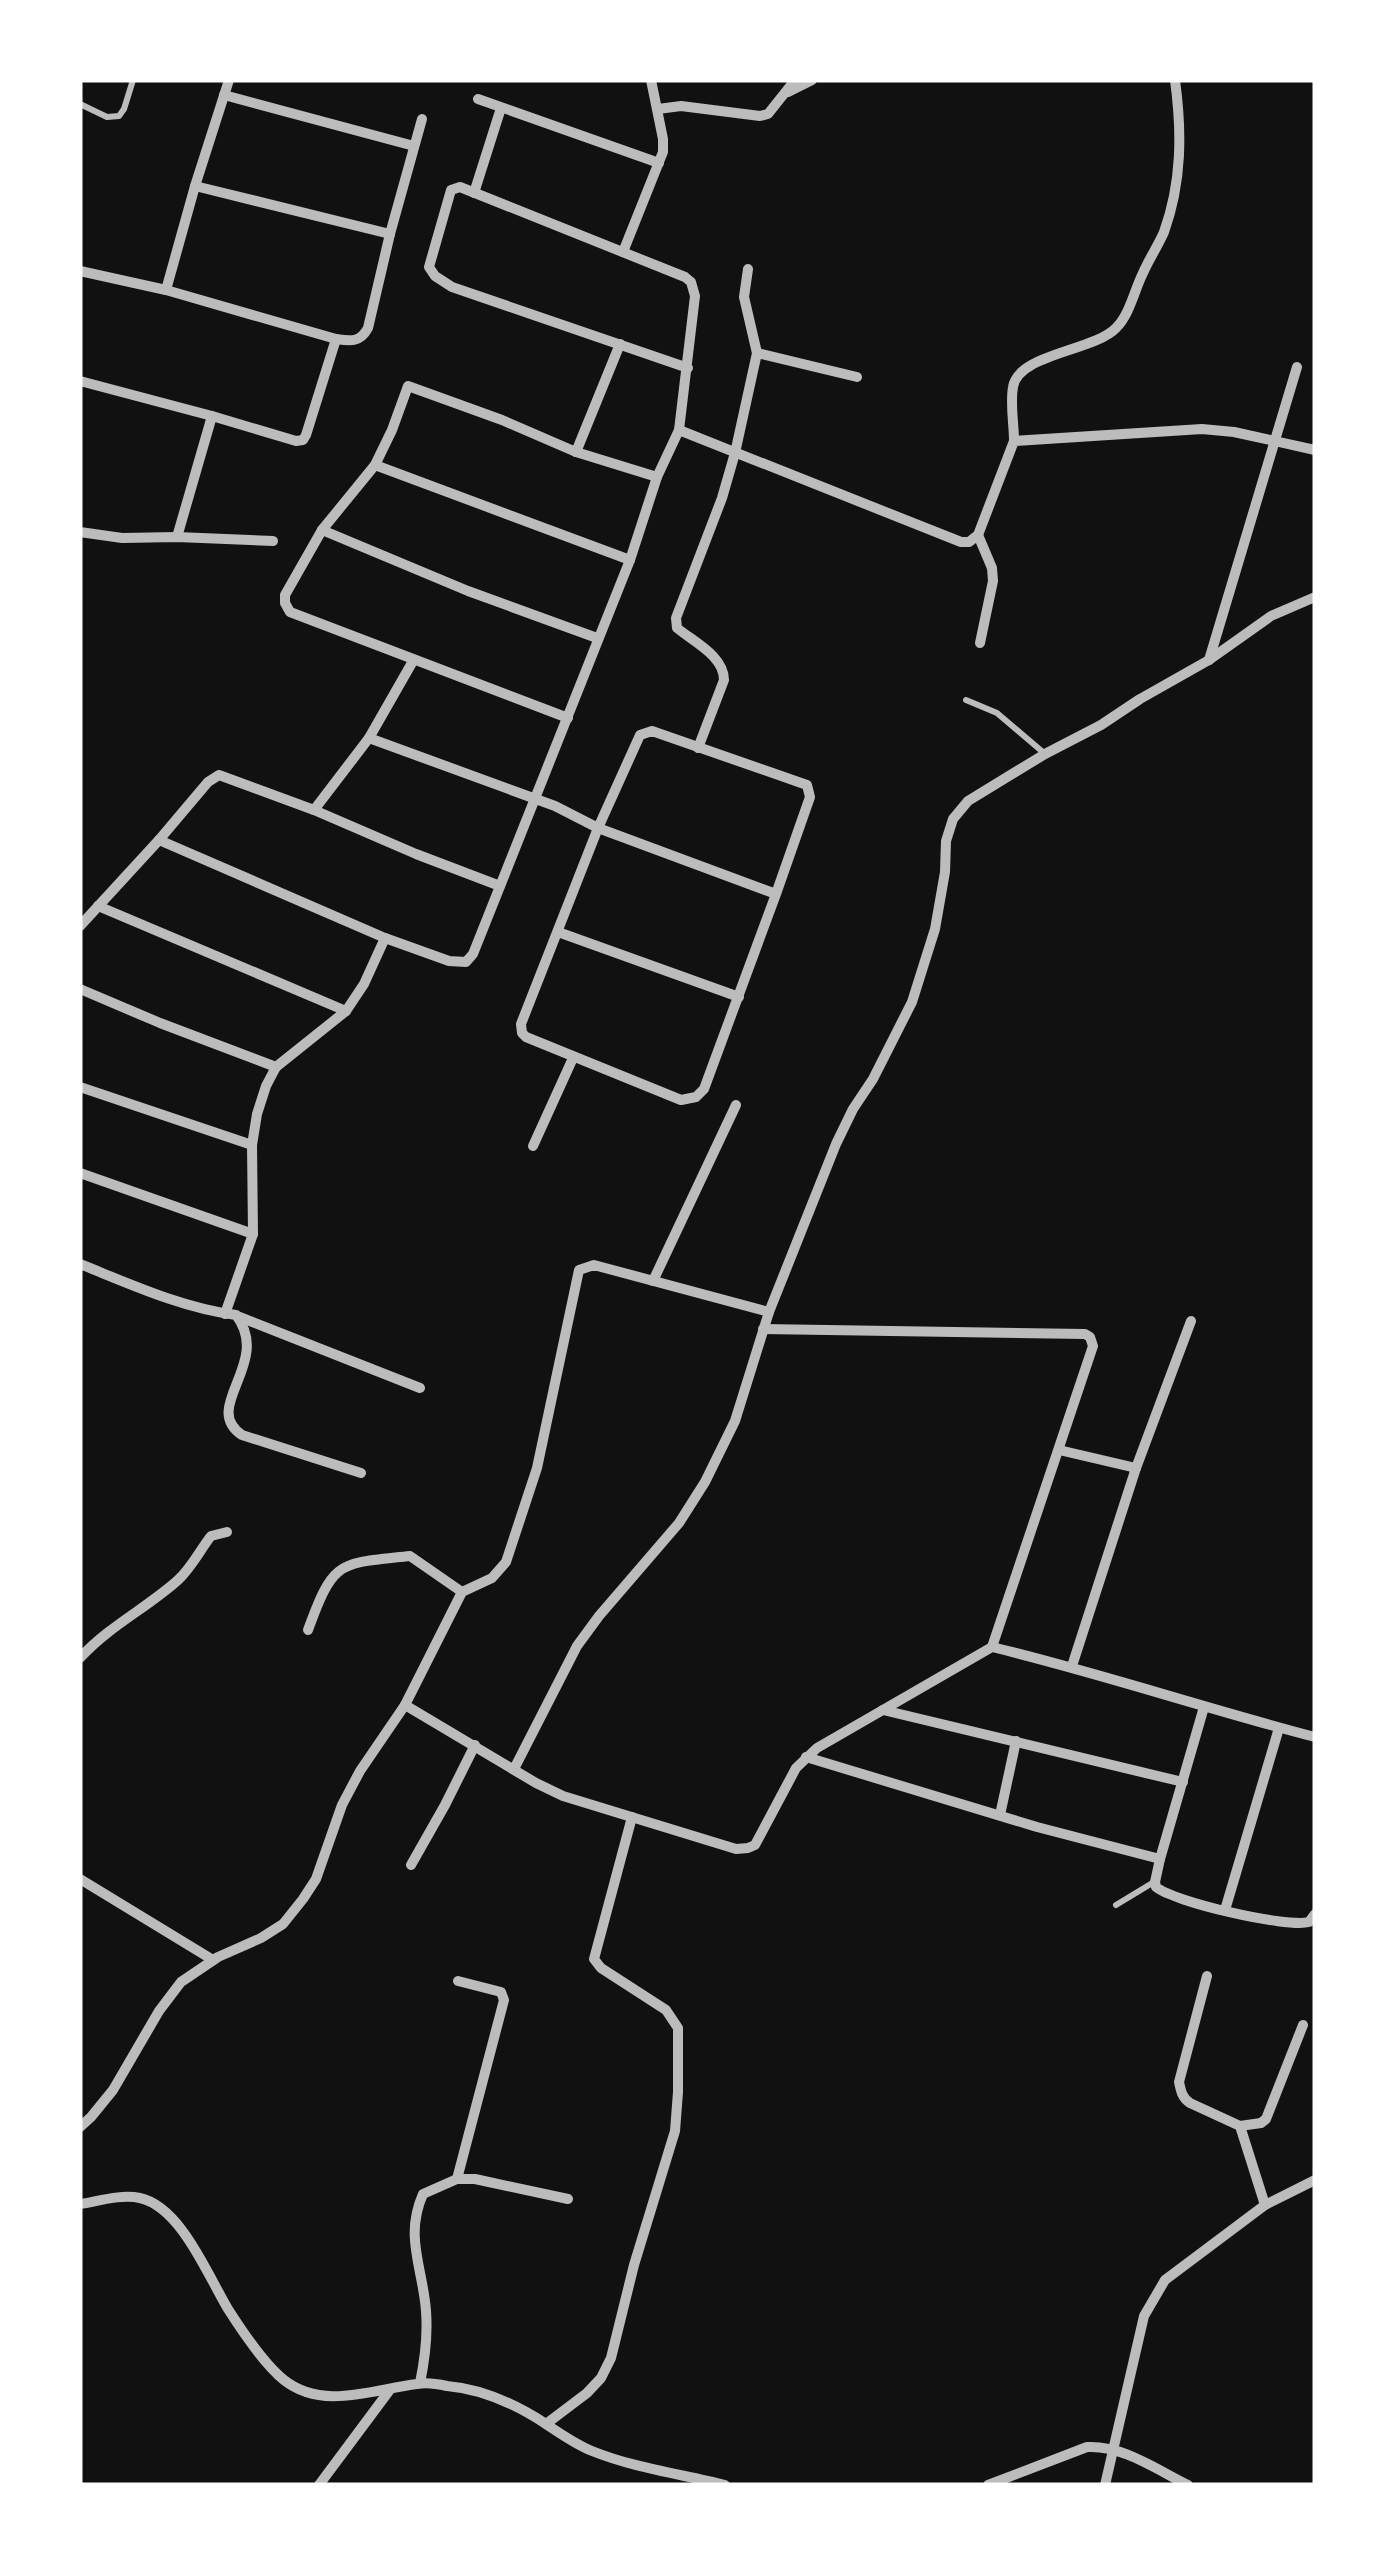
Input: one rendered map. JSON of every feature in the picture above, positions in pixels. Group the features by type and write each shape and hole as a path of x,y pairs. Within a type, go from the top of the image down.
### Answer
{"street":[{"path":"166,290 229,80"},
{"path":"623,252 659,163 663,139 663,108 651,80"},
{"path":"663,108 681,106 760,116 768,114 795,80"},
{"path":"787,92 812,80"},
{"path":"679,430 969,542 978,535 1014,441 1013,386 1017,376 1032,364 1112,332 1122,321 1162,236 1179,172 1180,119 1175,80"},
{"path":"224,95 414,146"},
{"path":"478,100 659,163"},
{"path":"474,193 501,108"},
{"path":"80,270 166,290 336,339 358,340 368,328 422,119"},
{"path":"195,186 390,234"},
{"path":"159,840 385,938 449,962 466,962 473,954 568,718 596,638 630,560 657,477 679,430 688,368 695,296 692,282 685,277 460,187 448,194 429,266 435,276 452,288 688,368"},
{"path":"698,748 724,672 719,661 677,628 676,618 722,498 757,353 744,296 748,270"},
{"path":"80,380 286,440 302,440 336,339"},
{"path":"576,452 620,344"},
{"path":"757,353 856,376"},
{"path":"1209,660 1297,367"},
{"path":"568,718 290,612 284,596 322,530 374,466 408,386 576,452 657,477"},
{"path":"177,537 212,416"},
{"path":"1014,441 1202,429 1315,450"},
{"path":"374,466 630,560"},
{"path":"322,530 468,591 596,638"},
{"path":"80,532 122,538 273,541"},
{"path":"978,535 992,568 993,581 980,644"},
{"path":"514,1769 577,1646 678,1523 705,1482 735,1421 768,1312 836,1144 912,1002 934,930 946,841 953,819 968,801 1045,754 1101,726 1209,660 1271,616 1315,598"},
{"path":"314,810 369,738 413,660"},
{"path":"652,731 698,748 808,785 810,797 704,1090 696,1097 681,1100 526,1037 521,1028 598,828 640,734 652,731"},
{"path":"369,738 776,894"},
{"path":"80,926 208,782 220,775 500,886"},
{"path":"98,906 346,1011"},
{"path":"558,932 739,997"},
{"path":"230,1315 254,1234 252,1145 256,1114 276,1066 346,1011 364,984 385,938"},
{"path":"80,989 276,1066"},
{"path":"533,1146 573,1058"},
{"path":"80,1102 83,1088 252,1145"},
{"path":"653,1281 736,1105"},
{"path":"80,1174 254,1234"},
{"path":"80,1264 178,1302 230,1315 420,1388"},
{"path":"80,2127 113,2090 159,2010 181,1982 234,1948 262,1938 283,1924 304,1899 316,1879 342,1805 405,1705 462,1592 492,1578 506,1562 537,1468 580,1270 594,1266 768,1312"},
{"path":"230,1315 244,1325 248,1349 228,1406 234,1430 361,1474"},
{"path":"1072,1666 1136,1468 1191,1321"},
{"path":"405,1705 563,1796 736,1848 748,1848 755,1845 796,1768 806,1757 992,1647 1094,1346 1090,1337 763,1329"},
{"path":"1059,1450 1136,1468"},
{"path":"80,1658 98,1638 179,1579 210,1536 226,1532"},
{"path":"308,1630 328,1581 337,1571 364,1561 410,1556 462,1592"},
{"path":"992,1647 1072,1666 1315,1737"},
{"path":"1204,1707 1155,1882 1160,1891 1225,1910 1296,1924 1308,1922 1315,1914"},
{"path":"883,1710 1183,1782"},
{"path":"1225,1910 1278,1728"},
{"path":"1000,1815 1016,1742"},
{"path":"411,1865 475,1745"},
{"path":"806,1757 1038,1827 1160,1858"},
{"path":"546,2424 587,2393 601,2378 611,2358 675,2131 678,2028 666,2010 601,1968 594,1959 632,1817"},
{"path":"80,1878 213,1960"},
{"path":"1207,1976 1179,2082 1184,2100 1240,2126 1261,2124 1303,2025"},
{"path":"457,2180 504,2000 501,1992 458,1981"},
{"path":"1240,2126 1266,2204"},
{"path":"420,2383 427,2346 426,2308 414,2247 414,2224 422,2194 457,2180 475,2179 568,2199"},
{"path":"1105,2485 1144,2316 1164,2280 1266,2204 1315,2180"},
{"path":"80,2204 123,2197 157,2204 182,2231 230,2312 268,2364 300,2390 340,2396 420,2383 453,2386 512,2404 565,2437 606,2456 719,2484"},
{"path":"319,2485 390,2390"},
{"path":"988,2485 1088,2447 1114,2449 1188,2485"}],"lane":[{"path":"80,104 107,116 118,116 134,80"},
{"path":"966,700 997,712 1045,754"},
{"path":"1116,1905 1155,1882"}]}
